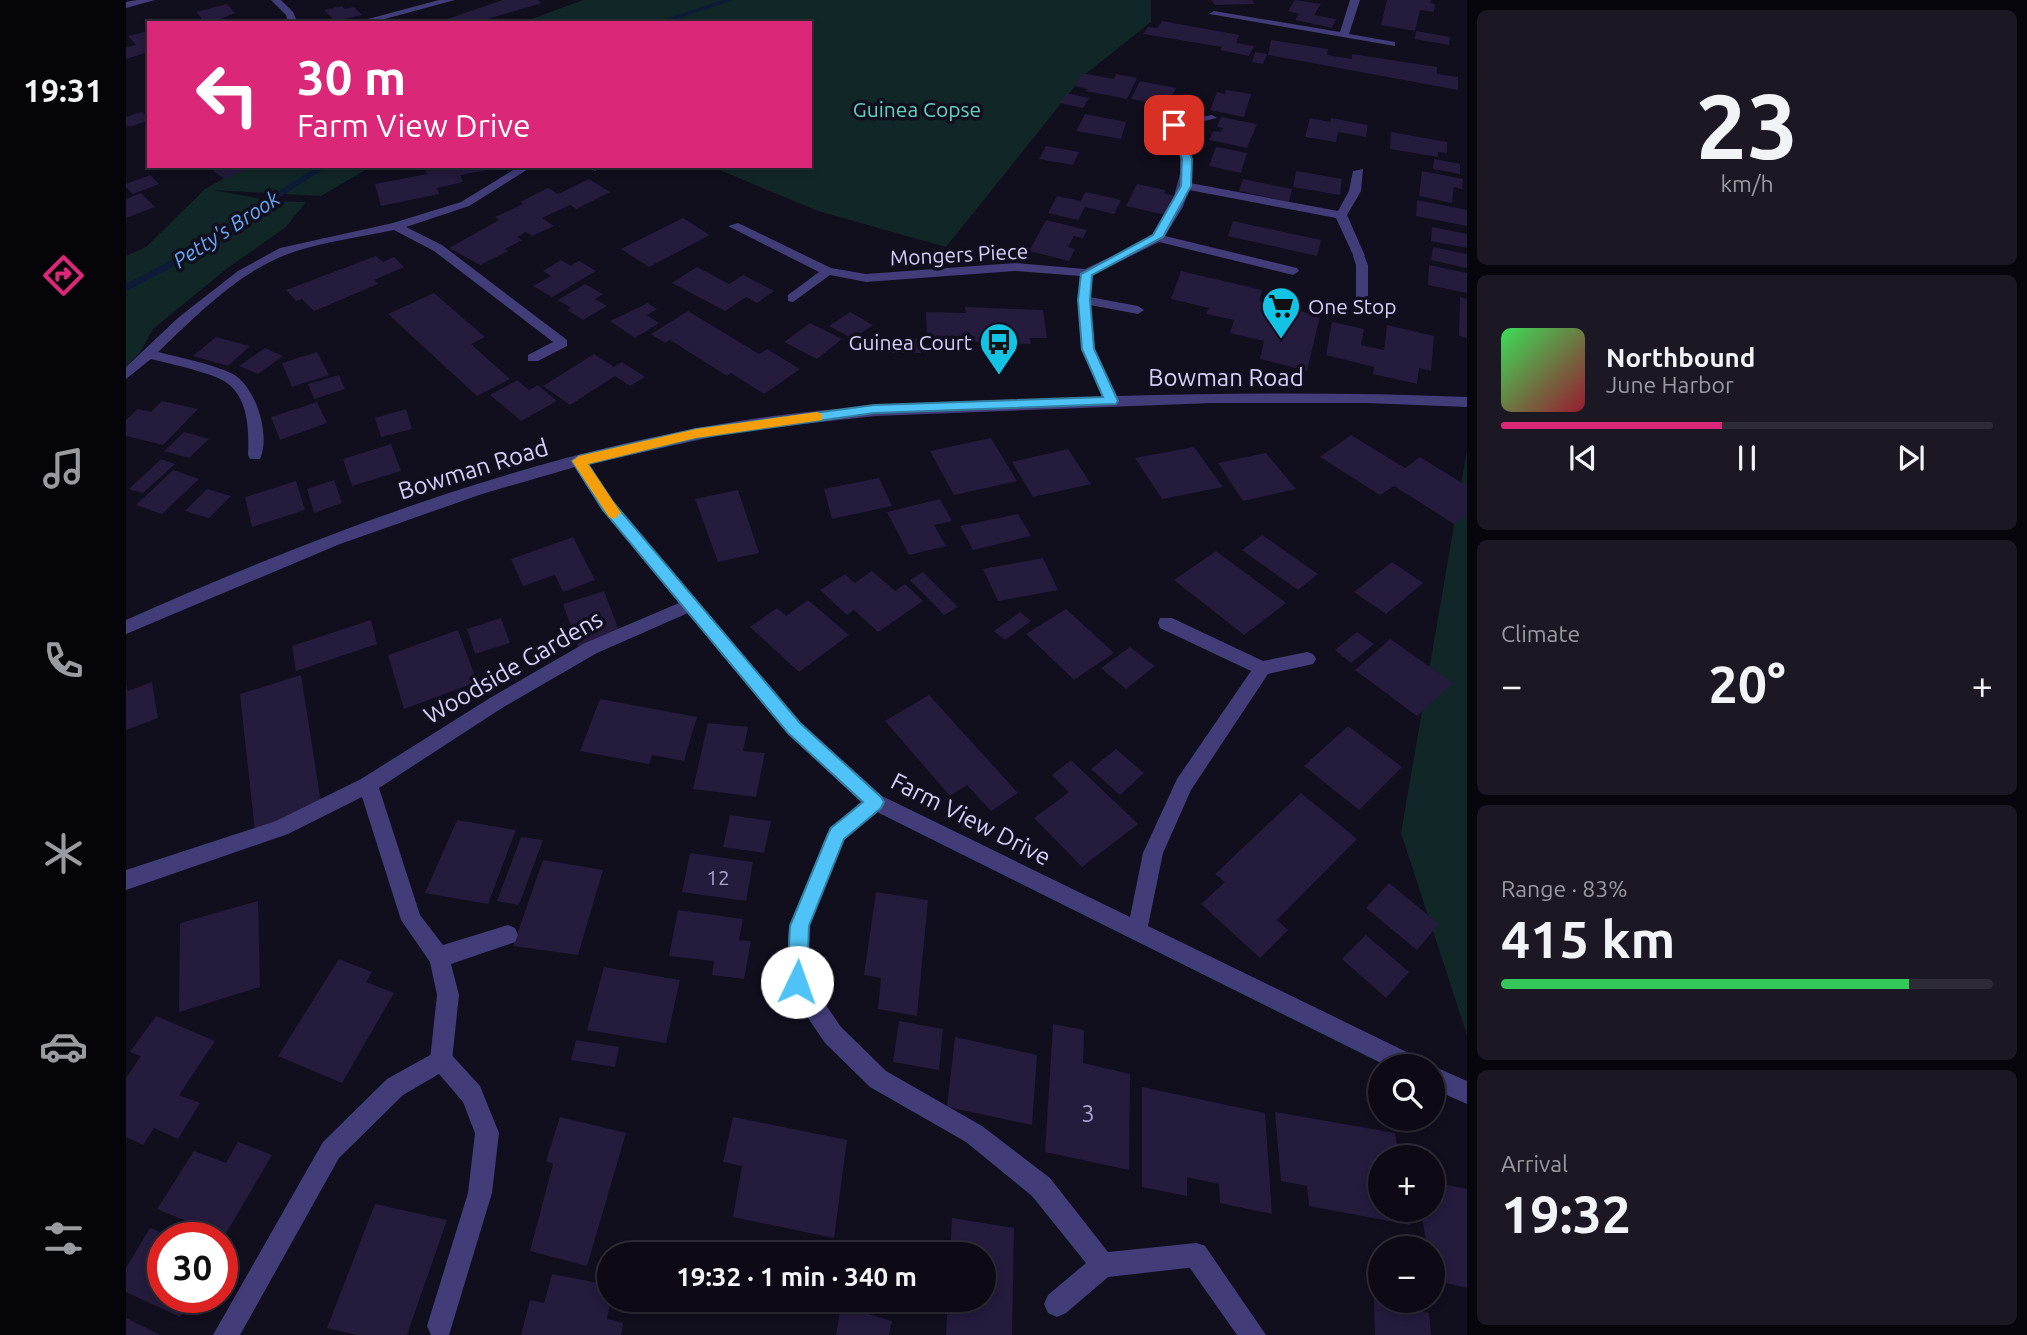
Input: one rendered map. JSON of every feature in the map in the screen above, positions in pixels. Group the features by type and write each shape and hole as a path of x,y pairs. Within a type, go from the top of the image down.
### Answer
{"street":[{"path":"126,5 150,0"},
{"path":"276,0 290,14 292,21"},
{"path":"366,21 450,0"},
{"path":"1344,34 1355,0"},
{"path":"1214,14 1264,27 1344,34 1392,44"},
{"path":"1112,401 1088,349 1084,300 1087,274 1158,237 1186,186 1187,159 1174,125 1161,115"},
{"path":"1174,125 1212,118"},
{"path":"126,375 151,355 184,320 242,274 284,251 396,226 465,204 525,168"},
{"path":"1341,215 1355,191 1359,171"},
{"path":"1186,186 1341,215"},
{"path":"1341,215 1363,265 1362,308"},
{"path":"396,226 438,248 562,343 533,358"},
{"name":"Mongers Piece","path":"734,226 828,271 866,278 1015,267 1087,274"},
{"path":"1158,237 1293,271"},
{"path":"793,298 828,271"},
{"path":"1084,300 1138,310"},
{"path":"151,355 229,378 246,397 257,427 255,455"},
{"name":"Bowman Road","path":"1437,400 1467,395"},
{"name":"Bowman Road","path":"126,627 231,578 390,518 579,461 696,434 874,409 1112,401 1467,402"},
{"name":"Farm View Drive","path":"579,461 608,506 794,728 875,802 1386,1054"},
{"name":"Woodside Gardens","path":"126,880 281,828 368,785 496,703 591,648 690,605"},
{"path":"1166,623 1262,668 1307,659"},
{"path":"1137,932 1153,853 1184,785 1262,668"},
{"path":"368,785 411,920 439,957 448,995 441,1060 472,1094 487,1133 480,1193 440,1326"},
{"path":"875,802 837,834 799,926 797,982 832,1035 878,1079 974,1134 1041,1186 1103,1265"},
{"path":"439,957 508,935"},
{"path":"226,1335 331,1150 395,1087 441,1060"},
{"path":"1445,1083 1467,1093"},
{"path":"1057,1304 1103,1265 1196,1255 1253,1335"}],"green space":[{"name":"Guinea Copse","path":"583,0 1151,0 1151,22 1083,76 946,247 818,211 715,168 812,168 812,21 526,21"},
{"path":"242,168 369,168 321,196 213,190 272,201 306,202 286,227 225,270 153,329 141,351 126,367 126,256 146,247 205,189"},
{"path":"1467,450 1467,1035 1401,833"}],"building":[{"path":"503,0 538,0 542,3 485,21 441,21"},
{"path":"1211,0 1252,0 1255,4 1215,5"},
{"path":"1295,0 1321,4 1314,15 1336,19 1332,28 1295,20 1299,14 1288,11"},
{"path":"1387,0 1431,0 1430,3 1435,4 1434,12 1420,10 1415,31 1381,25"},
{"path":"227,4 235,13 215,21 204,21 196,12"},
{"path":"342,6 345,9 354,7 362,15 335,21 324,10"},
{"path":"1162,21 1239,35 1236,43 1254,46 1249,56 1220,50 1222,47 1143,34 1148,27 1157,28"},
{"path":"147,31 147,53 126,59 126,47 136,45 128,36"},
{"path":"1416,31 1450,37 1449,45 1415,39"},
{"path":"1271,40 1328,49 1327,55 1352,59 1352,54 1437,67 1437,74 1458,77 1458,90 1268,55"},
{"path":"1255,52 1267,54 1263,64 1252,62"},
{"path":"1082,73 1114,79 1116,74 1137,78 1127,99 1086,91 1088,89 1075,86"},
{"path":"1140,81 1176,88 1167,106 1131,99"},
{"path":"1226,90 1251,94 1244,117 1210,110 1217,92 1225,94"},
{"path":"1066,93 1089,98 1083,108 1060,103"},
{"path":"141,112 147,116 147,121 130,127 126,125 126,117"},
{"path":"1085,114 1126,122 1121,139 1076,131"},
{"path":"1221,117 1257,124 1247,148 1209,140 1213,131 1221,132 1223,128 1217,127"},
{"path":"1310,118 1330,122 1331,118 1368,125 1366,137 1338,132 1336,142 1305,137"},
{"path":"1391,132 1447,142 1447,153 1438,152 1438,157 1390,149"},
{"path":"1046,146 1079,152 1073,165 1039,159"},
{"path":"1216,147 1247,153 1241,173 1209,166"},
{"path":"1434,159 1460,164 1460,174 1433,169"},
{"path":"213,168 249,168 224,179 211,169"},
{"path":"425,168 497,168 460,175 463,182 437,188 439,194 381,206 375,184 427,174"},
{"path":"1296,171 1342,179 1340,195 1293,187"},
{"path":"1422,171 1463,179 1462,189 1454,187 1452,203 1419,196"},
{"path":"150,175 159,184 133,194 126,187 126,184"},
{"path":"589,179 610,192 576,209 570,205 542,218 554,226 532,236 526,232 517,237 522,240 505,249 508,251 480,265 449,248 499,220 495,217 548,188 558,194"},
{"path":"1243,179 1292,189 1289,202 1239,191"},
{"path":"1137,184 1165,190 1164,193 1174,196 1166,215 1126,206"},
{"path":"1085,192 1121,200 1114,214 1085,207 1078,220 1048,213 1057,196 1081,201"},
{"path":"141,193 155,207 126,218 126,199"},
{"path":"1417,200 1467,210 1467,226 1416,216"},
{"path":"683,218 710,235 649,267 621,249"},
{"path":"1046,220 1087,230 1083,238 1074,236 1068,247 1075,249 1069,261 1029,251"},
{"path":"1233,221 1321,240 1317,256 1228,236"},
{"path":"1432,227 1467,234 1467,248 1431,241"},
{"path":"1433,247 1467,254 1467,268 1431,260"},
{"path":"376,256 383,262 394,257 404,267 374,280 378,284 314,311 302,299 296,301 286,290"},
{"path":"561,260 571,266 579,261 596,271 552,297 533,286 551,276 543,271"},
{"path":"1429,265 1467,273 1467,293 1428,285"},
{"path":"697,267 729,284 743,275 774,291 757,303 746,297 725,311 672,283"},
{"path":"1181,271 1262,290 1259,301 1320,316 1307,371 1260,359 1264,341 1230,333 1234,320 1206,314 1209,308 1171,299"},
{"path":"585,284 603,294 595,299 607,306 583,320 567,310 571,308 558,300"},
{"path":"434,293 485,337 471,344 510,379 477,396 388,314"},
{"path":"1460,297 1467,299 1467,338 1459,336"},
{"path":"648,303 657,309 647,315 659,323 635,338 610,321"},
{"path":"965,307 1043,310 1047,338 1030,338 1031,344 927,340 926,312 966,313"},
{"path":"688,311 759,354 767,349 800,369 764,394 731,373 727,376 670,340 665,343 651,334"},
{"path":"850,312 873,325 853,339 829,326"},
{"path":"1332,322 1364,329 1361,345 1384,350 1387,325 1434,336 1431,371 1419,368 1417,384 1373,374 1374,367 1326,355"},
{"path":"810,323 842,339 817,359 784,342"},
{"path":"216,337 250,346 228,366 193,356"},
{"path":"891,338 920,339 921,353 892,353"},
{"path":"265,348 283,356 258,374 239,366"},
{"path":"317,352 329,375 292,387 282,363"},
{"path":"594,354 614,367 622,362 645,377 630,386 615,376 570,405 543,386"},
{"path":"339,375 345,389 314,399 308,384"},
{"path":"517,380 529,390 538,385 557,401 521,421 490,395"},
{"path":"162,401 198,409 163,445 126,436 126,420 138,409 151,412"},
{"path":"317,402 327,423 280,440 271,417"},
{"path":"406,409 412,429 381,437 375,418"},
{"path":"184,432 209,439 189,458 164,451"},
{"path":"1351,435 1405,468 1420,457 1467,486 1467,514 1454,524 1394,486 1380,495 1320,457"},
{"path":"991,438 1017,481 954,495 930,451"},
{"path":"391,444 401,471 352,486 343,459"},
{"path":"1194,447 1223,487 1162,499 1135,458"},
{"path":"1068,449 1091,484 1033,497 1012,462"},
{"path":"1266,453 1296,489 1243,501 1218,463"},
{"path":"161,459 175,464 143,493 129,489"},
{"path":"173,470 199,479 162,514 136,505"},
{"path":"879,478 892,506 832,519 824,489"},
{"path":"334,480 342,503 314,513 307,489"},
{"path":"296,481 305,510 252,527 245,497"},
{"path":"207,489 231,496 209,518 185,511"},
{"path":"738,490 759,553 718,562 695,499"},
{"path":"940,499 952,521 934,525 946,546 909,555 887,512"},
{"path":"1018,514 1031,536 973,550 960,526"},
{"path":"1262,535 1318,574 1298,590 1242,550"},
{"path":"573,537 595,580 563,592 555,575 523,586 511,559"},
{"path":"1216,551 1286,603 1244,635 1174,580"},
{"path":"1043,558 1058,590 998,601 983,569"},
{"path":"1392,562 1423,583 1386,614 1354,592"},
{"path":"872,571 895,591 905,584 923,601 878,632 854,610 847,615 820,590 845,574 855,583"},
{"path":"923,572 958,607 944,615 910,580"},
{"path":"604,591 621,636 579,650 563,604"},
{"path":"808,600 849,635 799,672 750,627 777,608 786,616"},
{"path":"1066,609 1114,653 1074,680 1026,634"},
{"path":"1020,612 1031,621 1005,640 994,631"},
{"path":"501,618 510,643 475,654 467,629"},
{"path":"371,620 377,644 296,671 292,646"},
{"path":"458,630 477,682 404,709 388,655"},
{"path":"1357,632 1374,644 1351,663 1335,650"},
{"path":"1390,639 1453,683 1417,716 1355,670"},
{"path":"1130,647 1155,666 1126,689 1101,668"},
{"path":"301,675 322,809 255,832 240,694"},
{"path":"152,682 158,718 126,730 126,685 128,691"},
{"path":"929,695 1018,793 991,811 967,785 950,796 885,721"},
{"path":"600,699 697,717 684,761 652,755 649,764 580,751"},
{"path":"708,723 748,727 743,751 765,753 756,797 693,789"},
{"path":"1348,726 1402,767 1359,810 1304,766"},
{"path":"1116,749 1144,773 1120,795 1091,769"},
{"path":"1071,760 1138,824 1082,867 1034,818 1069,792 1052,775"},
{"path":"1301,793 1357,839 1277,920 1288,930 1260,958 1201,904 1225,882 1215,874"},
{"path":"730,815 771,821 764,853 723,847"},
{"path":"457,820 516,830 488,904 425,893"},
{"path":"521,837 543,840 519,905 497,901"},
{"path":"690,853 753,862 746,901 682,892"},
{"path":"543,860 603,870 578,955 513,946"},
{"path":"1389,883 1439,924 1417,950 1366,908"},
{"path":"876,892 928,900 917,1016 878,1009 881,978 864,975"},
{"path":"258,901 260,987 179,1012 180,923"},
{"path":"678,910 743,919 739,940 751,941 744,979 712,975 714,961 669,956"},
{"path":"1366,935 1409,972 1386,998 1342,959"},
{"path":"339,959 372,972 366,982 394,993 342,1083 278,1056"},
{"path":"604,967 680,980 666,1043 587,1030"},
{"path":"156,1016 215,1041 179,1095 200,1103 178,1139 154,1128 143,1145 126,1137 126,1078 141,1056 130,1052"},
{"path":"899,1021 943,1029 939,1070 893,1062"},
{"path":"1053,1024 1084,1030 1083,1063 1130,1074 1129,1170 1045,1152"},
{"path":"955,1037 1037,1055 1032,1125 947,1107"},
{"path":"576,1040 619,1047 615,1067 571,1060"},
{"path":"1142,1087 1265,1113 1272,1214 1220,1203 1219,1184 1187,1177 1187,1196 1142,1187"},
{"path":"1275,1112 1368,1128 1368,1131 1395,1133 1397,1145 1368,1145 1368,1217 1309,1206 1307,1186 1281,1181"},
{"path":"560,1117 626,1133 587,1266 530,1251 553,1164 546,1161"},
{"path":"733,1117 847,1140 834,1238 733,1217 742,1166 723,1162"},
{"path":"238,1142 272,1155 233,1222 188,1222 157,1209 194,1151 226,1163"},
{"path":"1445,1184 1467,1189 1467,1288 1445,1283 1445,1236 1425,1236 1423,1222 1445,1222"},
{"path":"375,1204 447,1220 407,1335 356,1335 327,1328"},
{"path":"952,1218 1014,1228 1012,1335 946,1335 947,1312 996,1312 996,1242 951,1242"},
{"path":"147,1233 147,1302 126,1292 126,1268"},
{"path":"552,1274 597,1283 597,1312 608,1312 607,1319 623,1323 621,1335 521,1335 530,1300 544,1303"},
{"path":"840,1312 861,1312 892,1321 889,1335 836,1335"},
{"path":"1374,1313 1429,1313 1431,1335 1375,1335"},
{"path":"126,1318 160,1335 126,1335"}],"waterway":[{"name":"Petty's Brook","path":"662,21 730,0"},
{"name":"Petty's Brook","path":"126,288 173,263 321,168"}],"slow traffic":[{"path":"614,513 579,461 696,434 817,417"}],"place":[{"name":"One Stop","path":"1281,340"},
{"name":"Guinea Court","path":"999,376"}],"route":[{"path":"797,982 799,926 837,834 875,802 794,728 608,506 579,461 696,434 874,409 1112,401 1088,349 1084,300 1087,274 1158,237 1186,186 1187,159 1174,125"}]}
